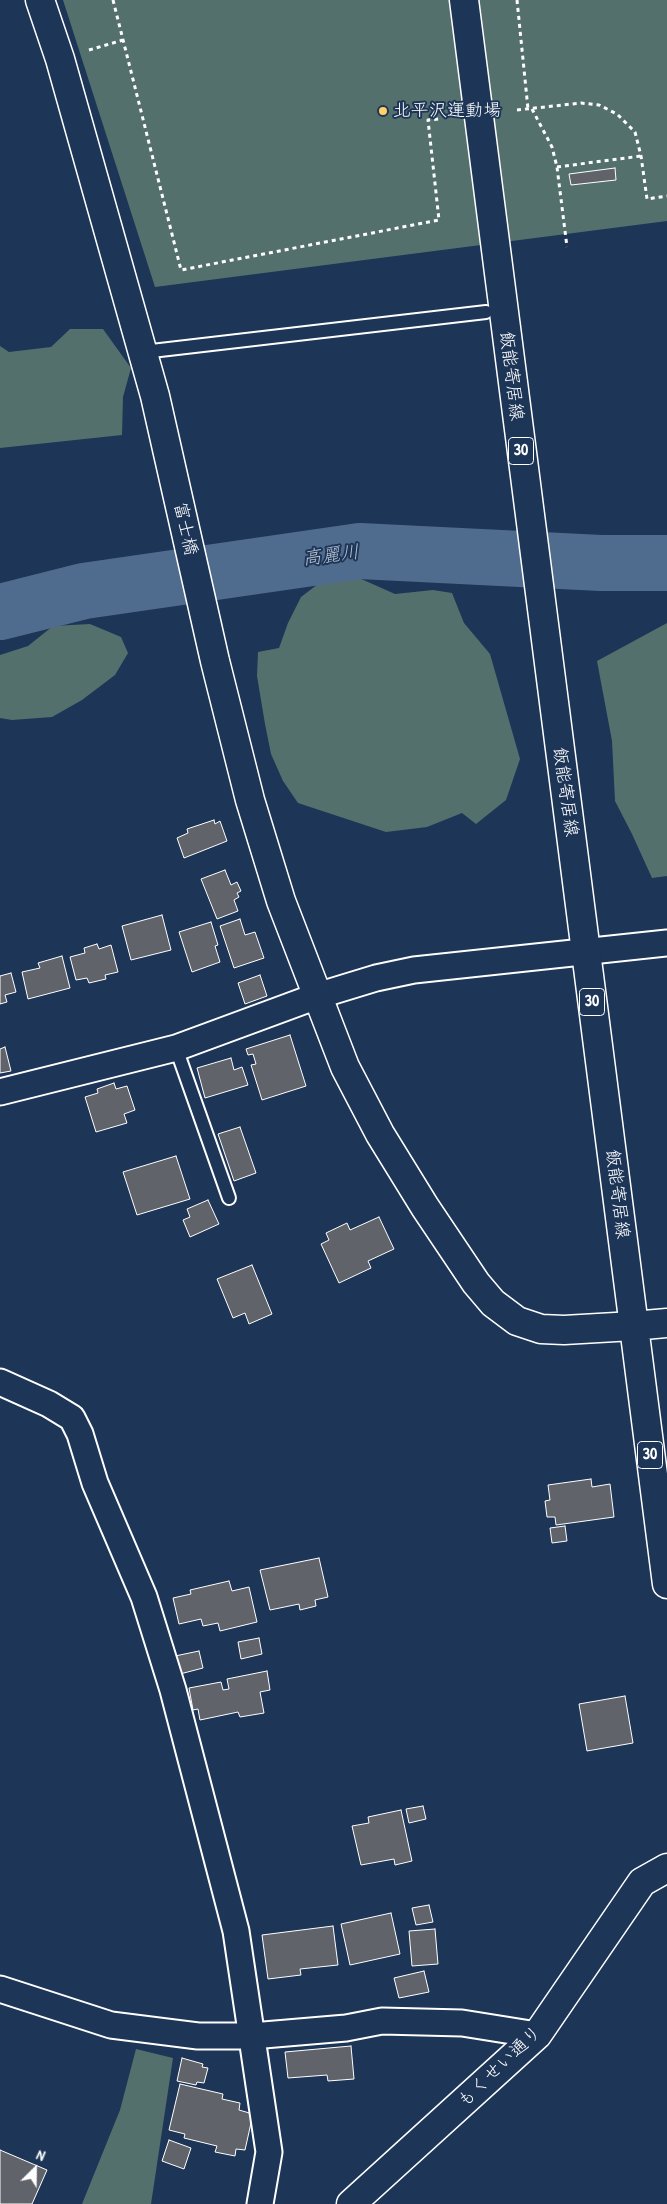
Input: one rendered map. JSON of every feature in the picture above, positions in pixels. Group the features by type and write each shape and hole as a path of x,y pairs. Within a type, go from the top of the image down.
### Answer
{"street":[{"name":"富士橋","path":"40,0 60,59 155,396 215,661 250,800 281,901 345,1067 380,1134 430,1214 476,1283 493,1303 516,1321 541,1329 564,1330 667,1323"},
{"name":"飯能寄居線","path":"464,0 633,1326 658,1454 667,1584"},
{"path":"0,1092 176,1048 317,996 376,978 414,970 667,943"},
{"path":"0,1382 49,1404 72,1418 80,1434 95,1482 144,1597 173,1690 236,1931 269,2152 260,2204"},
{"name":"もくせい通り","path":"352,2204 537,2035 642,1882 667,1868"},
{"path":"0,1989 111,2025 198,2036 252,2036 346,2028 382,2021 462,2023 537,2035"}],"lane":[{"path":"143,352 486,312"},
{"path":"176,1048 229,1198"}],"path":[{"path":"113,0 182,270 439,220 428,120 439,119"},
{"path":"517,0 530,109 552,147 557,167 567,247"},
{"path":"60,59 123,40"},
{"path":"517,110 580,103 599,105 618,114 635,132 641,156 647,199 667,196"},
{"path":"557,167 641,156"}],"green space":[{"name":"北平沢運動場","path":"63,0 667,0 667,221 155,287"},
{"path":"70,329 103,329 131,368 123,397 122,435 0,448 0,346 9,352 51,347"},
{"path":"350,574 395,594 433,590 452,593 464,623 490,654 520,759 506,800 476,824 462,813 427,827 386,832 298,803 283,781 271,754 265,724 257,676 258,652 279,648 288,623 301,597 322,581"},
{"path":"667,623 667,876 652,878 615,801 612,741 597,661"},
{"path":"90,624 121,637 128,653 115,675 82,700 52,717 12,720 0,718 0,655 28,646 53,626"},
{"path":"136,2049 173,2058 151,2204 82,2204 120,2110"}],"building":[{"path":"615,168 616,180 571,185 569,174"},
{"path":"214,820 215,824 220,821 227,841 184,858 177,838 188,833 187,829"},
{"path":"225,870 231,885 237,882 241,891 237,893 239,897 234,900 238,911 217,919 201,879"},
{"path":"162,915 171,950 131,960 122,926"},
{"path":"240,919 245,935 255,932 264,958 234,968 220,926"},
{"path":"211,922 218,945 215,946 220,962 192,972 179,932"},
{"path":"97,944 99,949 111,945 118,972 105,975 106,979 89,983 87,978 76,980 70,957 85,953 84,948"},
{"path":"62,956 70,988 28,999 22,972 40,968 38,963"},
{"path":"11,973 16,992 5,995 7,1002 0,1004 0,976"},
{"path":"260,975 267,996 245,1004 238,983"},
{"path":"290,1035 306,1086 262,1100 251,1065 256,1064 253,1054 248,1055 246,1049"},
{"path":"5,1047 11,1071 0,1073 0,1049"},
{"path":"231,1058 234,1070 242,1067 248,1085 205,1098 197,1068"},
{"path":"114,1083 116,1089 127,1086 135,1110 124,1114 127,1123 96,1132 85,1097 98,1093 97,1089"},
{"path":"240,1127 256,1173 234,1181 218,1134"},
{"path":"176,1156 190,1199 137,1215 123,1172"},
{"path":"208,1200 219,1224 190,1237 183,1220 190,1217 187,1209"},
{"path":"379,1217 394,1249 368,1261 371,1268 339,1283 321,1244 329,1240 326,1233 347,1223 350,1230"},
{"path":"252,1265 272,1314 249,1324 245,1313 233,1318 217,1279"},
{"path":"591,1479 592,1487 610,1484 614,1517 556,1525 555,1517 547,1517 545,1501 550,1500 548,1485"},
{"path":"565,1526 567,1541 552,1543 550,1528"},
{"path":"319,1558 328,1597 315,1600 316,1606 300,1610 299,1604 270,1610 260,1570"},
{"path":"229,1581 232,1591 249,1587 257,1622 220,1631 218,1623 203,1626 201,1619 179,1624 173,1598 191,1594 190,1590"},
{"path":"259,1638 262,1654 241,1659 238,1642"},
{"path":"199,1651 203,1668 180,1674 175,1656"},
{"path":"267,1671 270,1690 260,1692 264,1713 240,1717 238,1712 200,1720 198,1709 193,1710 189,1688 221,1682 223,1690 229,1689 227,1679"},
{"path":"625,1696 633,1743 587,1751 579,1704"},
{"path":"423,1806 426,1819 409,1823 406,1809"},
{"path":"401,1810 412,1861 395,1865 394,1859 361,1865 352,1826 369,1823 368,1817"},
{"path":"429,1905 433,1922 416,1925 412,1908"},
{"path":"391,1913 400,1954 350,1965 341,1924"},
{"path":"333,1926 338,1965 300,1969 301,1975 268,1979 262,1935"},
{"path":"435,1929 438,1964 412,1966 409,1931"},
{"path":"424,1971 429,1992 399,1998 394,1978"},
{"path":"351,2046 354,2079 328,2081 327,2075 288,2078 285,2052"},
{"path":"182,2058 203,2064 202,2067 208,2068 204,2083 197,2082 196,2085 177,2081"},
{"path":"180,2084 223,2094 222,2099 240,2103 239,2110 253,2114 245,2150 236,2149 235,2156 215,2152 217,2146 184,2138 185,2134 169,2130"},
{"path":"169,2140 191,2148 184,2169 162,2161"},
{"path":"0,2150 47,2170 32,2204 0,2204"}],"waterway":[{"name":"高麗川","path":"0,612 84,591 360,551 601,563 667,563"}],"place":[{"name":"北平沢運動場","path":"383,111"}]}
